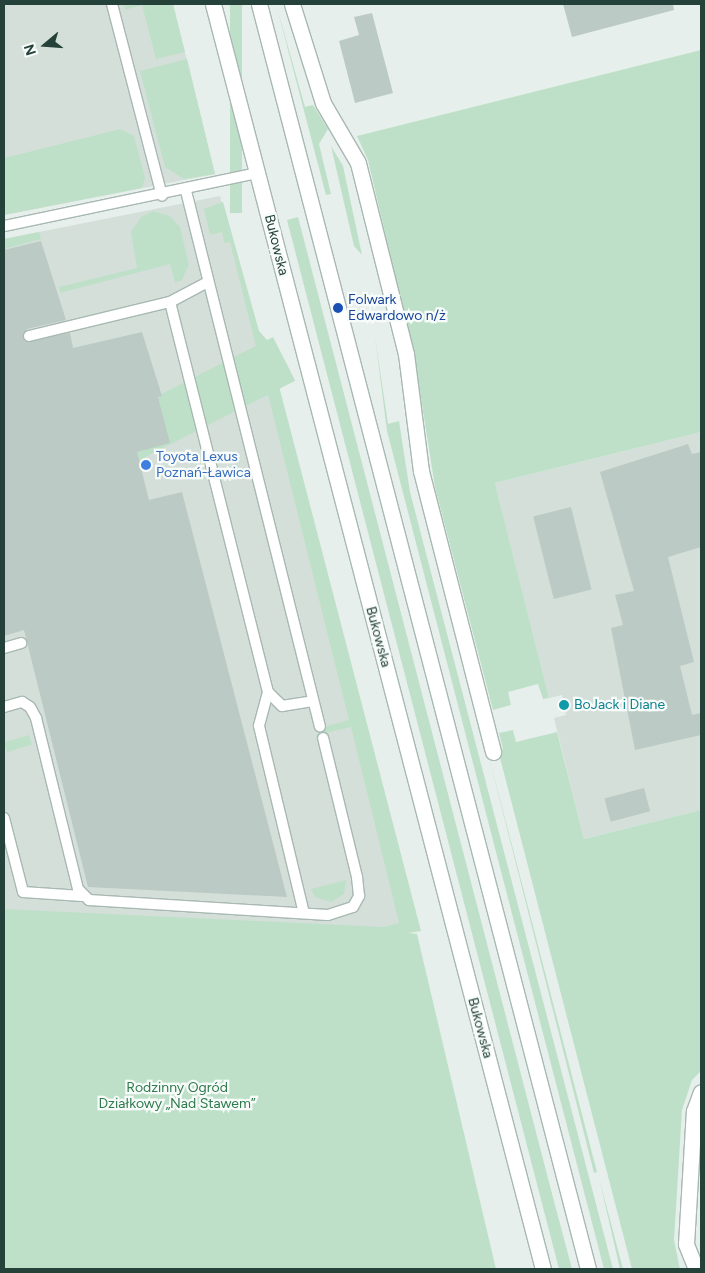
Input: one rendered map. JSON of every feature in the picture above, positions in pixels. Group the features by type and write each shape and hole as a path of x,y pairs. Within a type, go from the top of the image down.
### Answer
{"main road":[{"name":"Bukowska","path":"213,4 543,1269"},
{"path":"259,4 588,1269"},
{"path":"292,4 323,103 358,163 406,354 421,471 493,752"},
{"path":"696,1269 686,1244 694,1111 701,1092"}],"lane":[{"path":"112,4 162,196"},
{"path":"4,226 186,191 257,173"},
{"path":"186,191 320,727"},
{"path":"29,336 170,302 208,282"},
{"path":"170,302 268,692 260,726 304,913"},
{"path":"4,648 21,643"},
{"path":"268,692 282,706 313,701"},
{"path":"4,707 22,702 30,706 36,718 82,896"},
{"path":"4,818 23,892 33,896 82,896 304,913 342,913 359,896 323,738"}],"shaded area":[{"path":"4,4 173,4 215,174 4,215"},
{"name":"Toyota Lexus Poznań-Ławica","path":"220,196 404,933 4,914 4,239"},
{"path":"701,432 701,810 584,839 554,718 566,715 562,695 549,698 495,483"}],"green space":[{"path":"124,4 173,4 185,52 156,59 142,5 125,10"},
{"path":"230,4 242,4 242,213 230,213"},
{"path":"276,4 305,107 313,105 328,129 319,144 331,194 326,195"},
{"path":"701,50 701,432 495,483 549,698 543,699 538,684 508,692 511,705 493,710 435,487 416,366 368,160 357,136"},
{"path":"187,59 215,174 184,179 165,167 140,71"},
{"path":"120,129 134,136 145,178 142,188 4,215 4,158"},
{"path":"331,146 343,166 362,255 354,246"},
{"name":"Rodzinny Ogród Działkowy „Nad Stawem”","path":"223,202 259,331 267,340 421,931 408,933 417,934 496,1269 4,1269 4,909 383,927 399,923 351,727 321,734 319,728 349,720 230,242 224,243 222,232 210,235 204,209"},
{"path":"153,211 170,216 180,227 189,265 182,280 175,283 170,264 60,293 59,287 137,268 131,232 141,217"},
{"path":"298,217 572,1269 559,1269 287,220"},
{"path":"39,232 41,239 4,249 4,239"},
{"path":"273,337 295,381 4,529 4,474"},
{"path":"375,337 388,424 399,421 410,492 613,1269 604,1269 387,431"},
{"path":"513,730 516,742 557,732 584,839 701,810 701,1071 692,1080 682,1110 674,1240 680,1269 632,1269 498,750 503,749 499,733"},
{"path":"29,735 32,745 7,752 4,743"},
{"path":"488,753 597,1172 594,1173"},
{"path":"346,880 344,894 331,902 315,897 311,889"},
{"path":"599,1178 623,1269 620,1269"}],"building":[{"path":"563,4 673,4 674,10 572,37"},
{"path":"372,13 393,93 355,103 339,41 359,35 354,17"},
{"path":"41,241 66,320 27,329 24,341 70,333 73,348 142,332 162,396 158,397 170,443 137,452 149,500 182,492 287,897 88,887 24,630 4,636 4,250"},
{"path":"688,444 692,454 701,452 701,547 668,557 694,662 680,666 692,715 701,713 701,735 635,750 611,628 623,625 615,595 634,591 600,472"},
{"path":"571,507 592,589 554,599 533,516"},
{"path":"644,788 650,811 611,822 604,799"}],"place":[{"name":"Folwark Edwardowo n/ż","path":"338,308"},
{"name":"Toyota Lexus Poznań-Ławica","path":"146,465"},
{"name":"BoJack i Diane","path":"564,705"}]}
